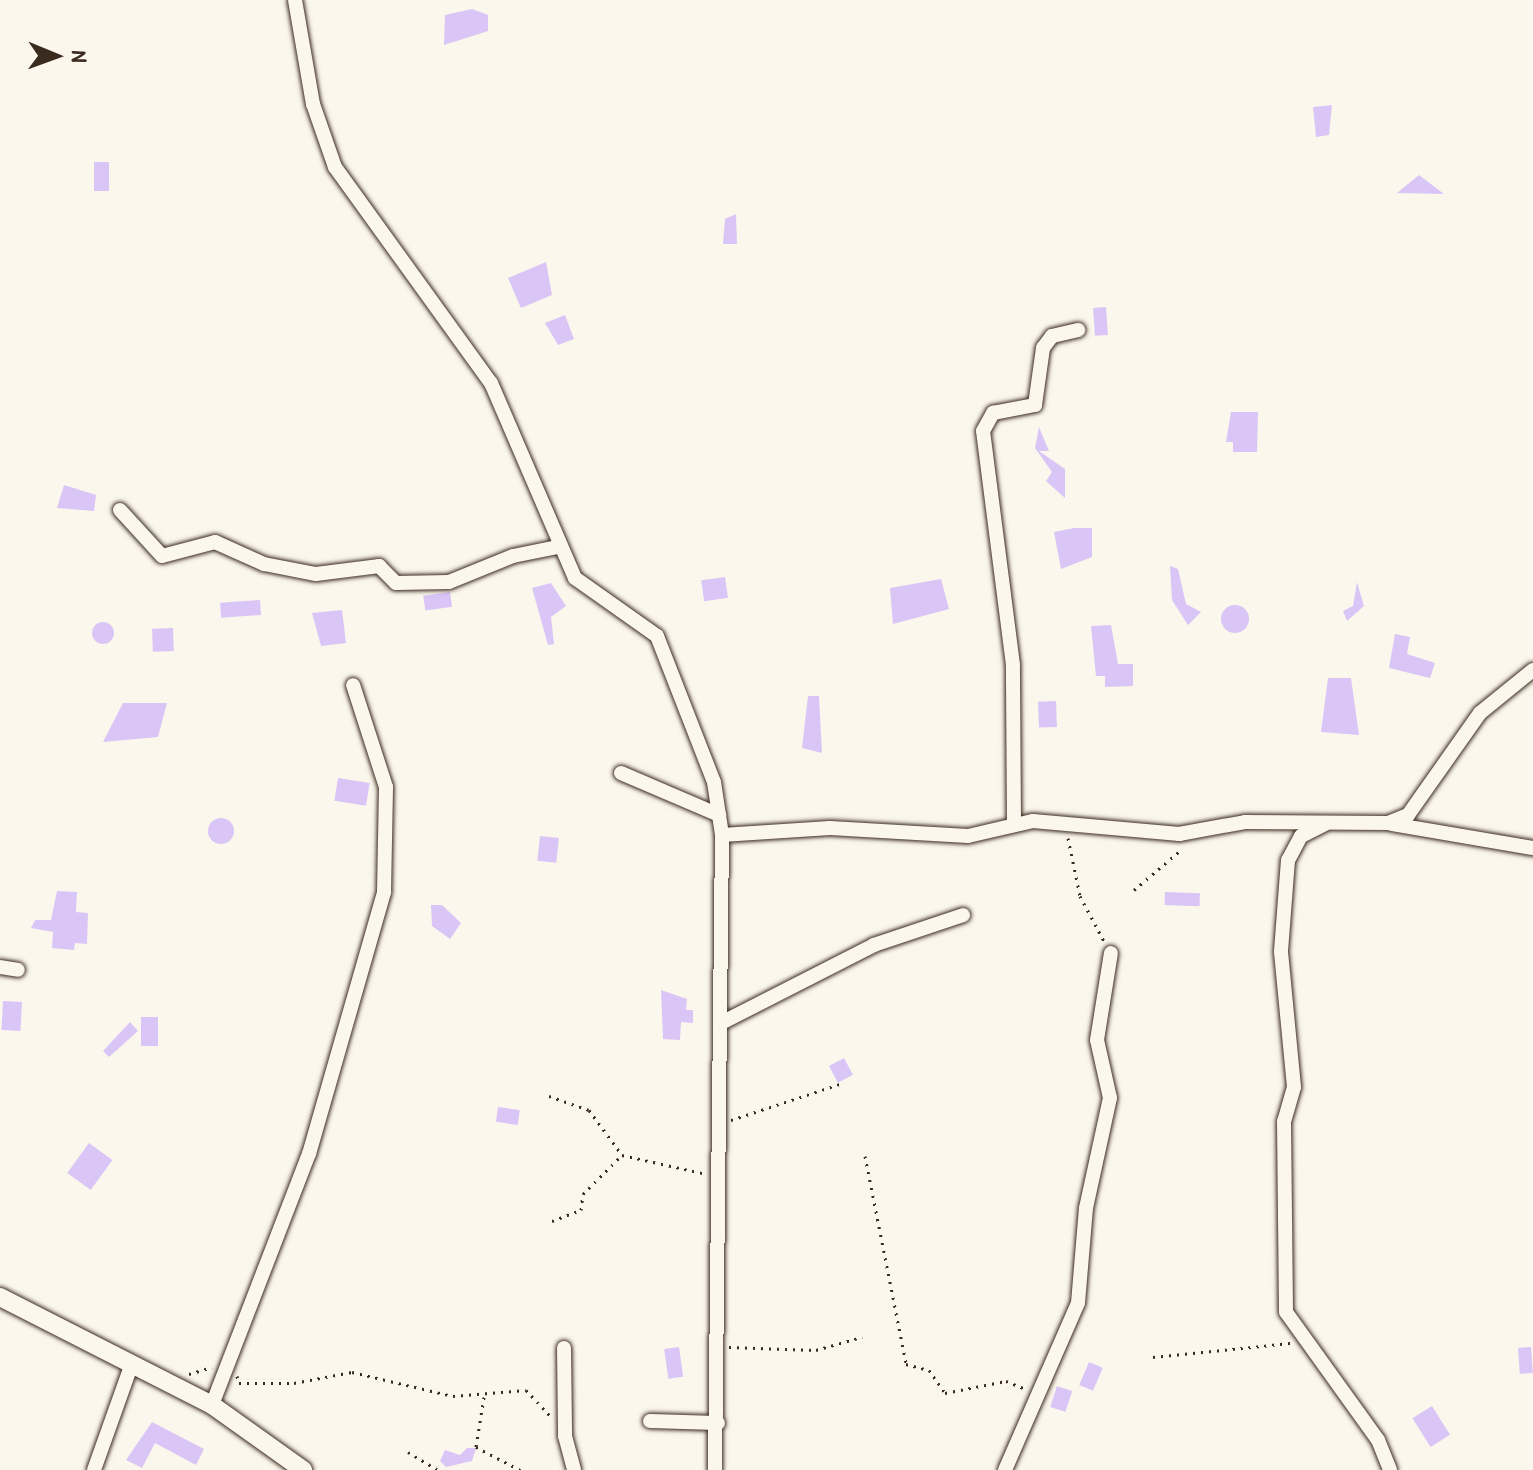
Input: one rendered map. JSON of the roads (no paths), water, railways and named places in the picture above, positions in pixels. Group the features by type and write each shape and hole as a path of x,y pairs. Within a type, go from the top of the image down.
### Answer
{"main road":[{"path":"0,1297 130,1369 212,1405 303,1470"}],"street":[{"path":"295,0 313,104 335,167 491,383 535,473 558,547 575,578 657,636 704,753 722,835 718,1423 715,1470"},
{"path":"1014,823 1013,665 983,431 993,413 1035,405 1043,348 1052,336 1078,330"},
{"path":"120,510 162,556 215,542 264,564 316,574 379,566 396,583 449,582 513,556 558,547"},
{"path":"1388,823 1408,815 1480,713 1533,670"},
{"path":"212,1405 223,1362 309,1154 384,892 386,787 353,685"},
{"path":"621,773 719,815"},
{"path":"722,835 830,828 968,836 1014,823 1068,822 1186,829 1329,822 1388,823 1533,848"},
{"path":"1329,822 1301,836 1288,860 1281,952 1294,1087 1284,1121 1286,1312 1378,1440 1390,1470"},
{"path":"721,1023 874,945 963,915"},
{"path":"1005,1470 1036,1388 1078,1303 1086,1208 1110,1098 1097,1040 1111,953"},
{"path":"0,967 18,970"},
{"path":"564,1348 565,1436 574,1470"},
{"path":"94,1470 130,1369"},
{"path":"650,1421 718,1423"}]}
